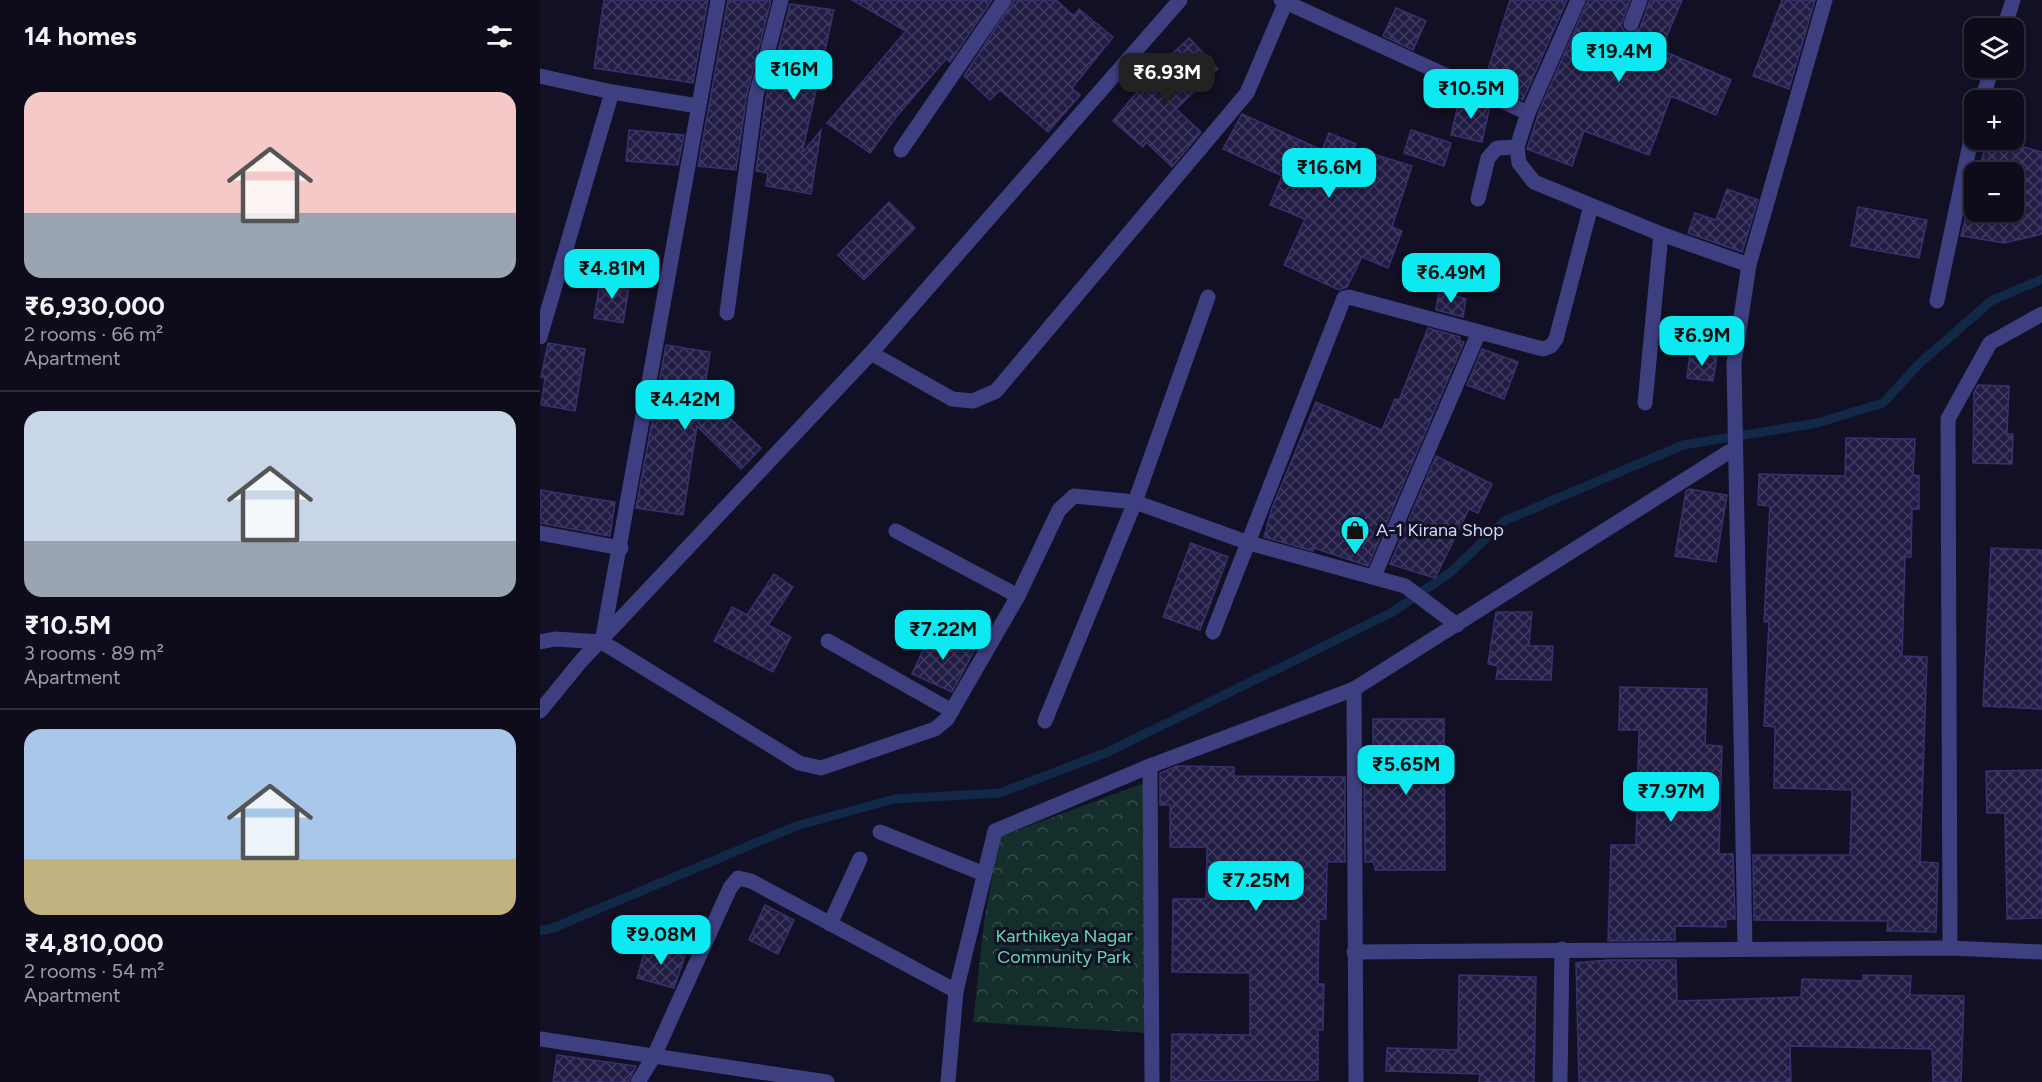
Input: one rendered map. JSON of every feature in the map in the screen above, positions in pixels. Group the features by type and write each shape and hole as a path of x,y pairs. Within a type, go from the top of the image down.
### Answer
{"street":[{"path":"602,642 621,548 718,0"},
{"path":"727,312 756,96 781,0"},
{"path":"901,150 1004,0"},
{"path":"540,711 581,661 602,642 871,353 1180,0"},
{"path":"1578,0 1528,113 1517,147 1519,163 1534,182 1661,234 1749,265"},
{"path":"1631,24 1640,0"},
{"path":"1745,948 1734,363 1749,265 1825,0"},
{"path":"2007,18 2013,0"},
{"path":"871,353 952,399 973,400 996,391 1247,93 1283,2 1528,113"},
{"path":"540,76 612,93 698,106"},
{"path":"540,337 612,93"},
{"path":"1478,199 1488,159 1497,148 1517,147"},
{"path":"1937,301 1969,150"},
{"path":"1214,632 1344,298 1349,297 1544,349 1551,346 1556,339 1591,206"},
{"path":"1645,403 1661,234"},
{"path":"1045,721 1136,502 1208,297"},
{"path":"1950,948 1948,419 1990,343 2042,314"},
{"path":"1374,576 1479,332"},
{"path":"948,1082 956,991 995,831 1150,766 1354,689 1735,448"},
{"path":"540,642 555,639 602,642 799,763 821,768 935,729 947,719 1018,596 1059,510 1074,496 1136,502 1249,543 1405,586 1457,625"},
{"path":"896,531 1018,596"},
{"path":"540,533 621,548"},
{"path":"828,641 952,711"},
{"path":"1354,689 1356,1082"},
{"path":"1150,766 1152,1082"},
{"path":"880,832 984,874"},
{"path":"830,924 860,860"},
{"path":"638,1082 654,1056 734,880 743,878 751,882 956,991"},
{"path":"1354,952 1950,948 2042,952"},
{"path":"1560,1082 1562,949"},
{"path":"540,1039 827,1082"}],"green space":[{"name":"Karthikeya Nagar Community Park","path":"1144,783 1147,1033 973,1022 984,923 999,837"}],"building":[{"path":"604,0 708,0 693,83 594,68"},
{"path":"728,0 771,1 747,94 736,170 698,166"},
{"path":"852,0 992,0 950,62 946,59 896,117 870,153 827,123 906,31"},
{"path":"1014,0 1056,0 1074,16 1079,9 1113,37 1072,88 1080,95 1048,132 1000,90 990,100 964,76"},
{"path":"1510,0 1567,0 1523,100 1484,82"},
{"path":"1588,0 1630,0 1621,25 1624,31 1632,34 1640,28 1650,0 1682,0 1661,50 1731,80 1716,115 1671,96 1649,155 1584,131 1572,166 1527,149 1540,109"},
{"path":"1782,0 1815,0 1789,89 1753,76"},
{"path":"790,4 834,10 802,153 821,130 811,194 766,186 768,173 756,171 766,98"},
{"path":"1396,8 1426,21 1413,50 1383,36"},
{"path":"1189,38 1218,69 1176,109 1201,132 1172,167 1146,142 1143,147 1113,121 1156,69"},
{"path":"1460,96 1490,106 1482,142 1451,135"},
{"path":"1242,114 1322,150 1329,133 1356,144 1354,148 1412,166 1392,227 1402,231 1388,268 1362,257 1347,287 1339,290 1284,265 1305,219 1270,205 1282,176 1223,149"},
{"path":"629,130 684,135 678,165 626,161"},
{"path":"1411,130 1451,143 1444,166 1404,153"},
{"path":"2024,147 2042,152 2042,234 2004,243 1961,236 1965,222 2024,222 2024,162 1981,162 1985,150 2024,150"},
{"path":"1727,189 1758,200 1742,252 1688,233 1695,213 1716,220"},
{"path":"889,202 915,228 864,280 838,255"},
{"path":"1858,207 1927,220 1919,258 1851,246"},
{"path":"601,276 630,281 623,323 594,318"},
{"path":"1439,291 1466,299 1463,317 1436,310"},
{"path":"1428,328 1460,337 1459,340 1464,342 1368,566 1314,548 1313,551 1264,537 1272,508 1316,402 1382,430 1395,399 1399,400"},
{"path":"548,343 585,349 575,411 541,405 545,378 541,377"},
{"path":"666,345 710,352 704,393 761,448 741,469 697,426 683,515 636,508"},
{"path":"1482,349 1518,362 1504,399 1467,385"},
{"path":"1690,352 1717,356 1713,381 1687,378"},
{"path":"1978,385 2009,386 2007,434 2013,434 2012,464 1973,463 1974,393"},
{"path":"1846,438 1915,439 1913,475 1919,476 1919,509 1912,509 1911,557 1905,557 1902,656 1927,657 1920,862 1938,863 1936,932 1887,931 1888,921 1754,920 1753,855 1850,855 1852,790 1774,788 1775,727 1764,726 1769,622 1764,622 1770,506 1758,505 1759,474 1845,476"},
{"path":"1436,456 1492,484 1478,513 1469,509 1435,578 1390,564"},
{"path":"1689,489 1727,495 1716,562 1675,556 1686,491"},
{"path":"540,490 615,502 610,536 540,523"},
{"path":"1191,543 1228,557 1200,630 1163,617"},
{"path":"1991,548 2042,550 2042,709 1983,706"},
{"path":"774,574 793,587 768,625 791,637 773,672 714,641 732,607 747,615"},
{"path":"1496,612 1532,612 1529,646 1553,646 1551,680 1496,679 1498,666 1488,664"},
{"path":"933,629 975,649 952,692 912,674"},
{"path":"1620,687 1707,689 1705,745 1722,746 1719,854 1733,854 1735,919 1726,919 1726,927 1675,926 1675,940 1608,941 1611,845 1636,845 1639,730 1619,730"},
{"path":"1373,719 1444,719 1445,870 1375,870 1374,862 1365,862 1364,777 1373,777"},
{"path":"1177,766 1234,767 1234,776 1345,777 1345,862 1327,862 1326,919 1319,919 1318,984 1324,984 1323,1030 1318,1030 1318,1080 1171,1081 1172,1034 1250,1035 1250,973 1172,972 1173,899 1206,899 1207,847 1170,847 1170,805 1160,805 1160,773"},
{"path":"2042,770 2042,918 2007,919 2005,813 1987,813 1986,771"},
{"path":"765,905 794,920 778,954 749,940"},
{"path":"647,944 685,956 674,988 637,978"},
{"path":"1608,960 1676,960 1677,1001 1801,997 1802,979 1863,981 1863,975 1911,976 1910,995 1964,996 1961,1082 1933,1082 1932,1049 1790,1046 1791,1082 1579,1082 1576,963"},
{"path":"1459,975 1536,977 1534,1082 1479,1082 1480,1074 1386,1071 1387,1048 1458,1050"},
{"path":"557,1055 636,1066 628,1082 553,1082"}],"waterway":[{"path":"540,931 553,928 796,826 894,799 1000,793 1108,752 1391,613 1451,572 1504,521 1683,445 1817,423 1883,403 1920,363 1991,301 2042,279"}],"place":[{"name":"A-1 Kirana Shop","path":"1355,556"}]}
